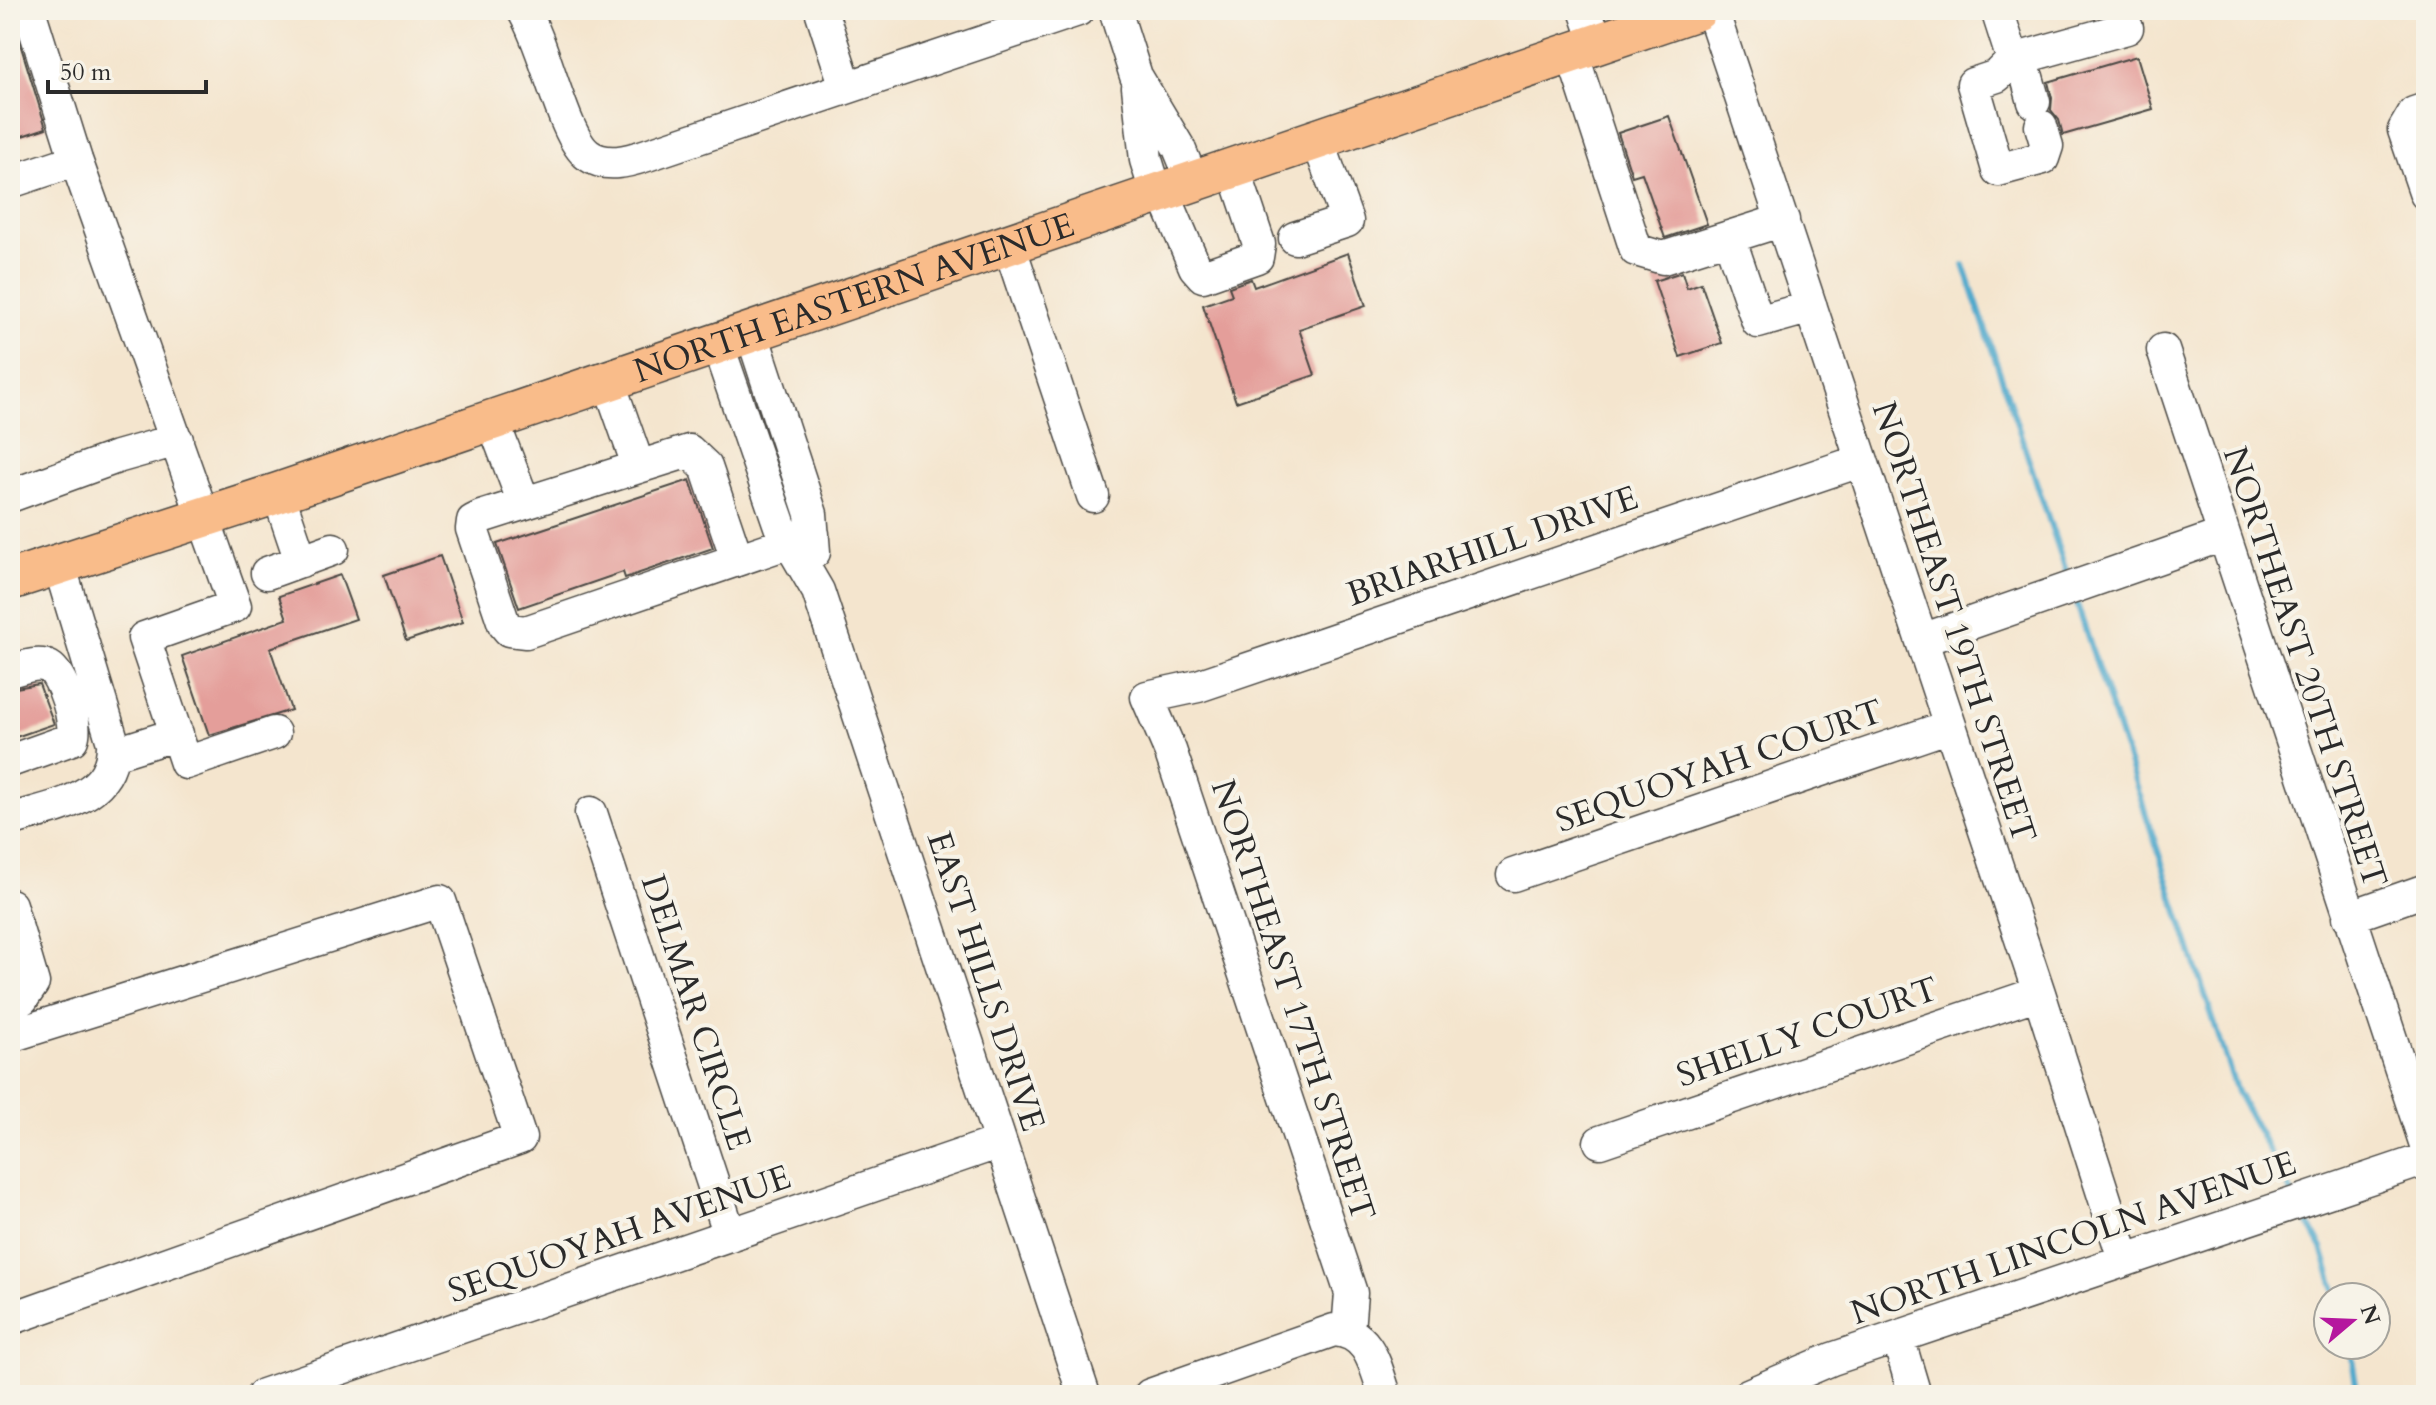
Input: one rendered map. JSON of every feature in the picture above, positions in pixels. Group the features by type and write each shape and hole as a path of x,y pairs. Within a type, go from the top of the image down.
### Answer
{"main road":[{"name":"NORTH EASTERN AVENUE","path":"10,580 278,493 1317,138 1584,36 1697,10"}],"street":[{"path":"29,10 76,160 235,606 144,638 186,763 274,733"},
{"path":"523,10 543,50 580,148 598,160 614,162 647,155 1078,10"},
{"path":"821,10 846,87"},
{"path":"1115,10 1136,76 1179,148 1170,187 1195,267 1203,276 1257,257 1259,244 1233,166"},
{"name":"NORTHEAST 19TH STREET","path":"1712,10 2039,993 2124,1259"},
{"path":"1997,10 2013,60 2027,77 2047,146 2043,157 1998,170 1973,84 1997,76 2013,60 2127,28"},
{"path":"1584,36 1636,250 1663,258 1783,220"},
{"path":"2415,119 2426,194"},
{"path":"1295,238 1347,221 1317,138"},
{"path":"10,182 76,160"},
{"path":"1729,237 1758,322 1811,307"},
{"path":"1008,242 1093,496"},
{"name":"EAST HILLS DRIVE","path":"734,337 780,526 801,538 1084,1395"},
{"name":"NORTHEAST 20TH STREET","path":"2163,350 2426,1145"},
{"path":"608,380 638,465"},
{"path":"492,419 524,503"},
{"path":"10,496 117,457 177,440"},
{"path":"737,559 706,467 689,451 680,451 473,521 472,529 504,624 517,633 801,538"},
{"name":"BRIARHILL DRIVE","path":"1147,697 1198,686 1860,461"},
{"path":"278,493 301,561"},
{"path":"1922,640 2223,535"},
{"path":"267,573 333,549"},
{"path":"10,820 90,794 102,779 113,754 113,743 59,564"},
{"path":"10,671 41,664 50,667 59,677 76,728 72,739 10,761"},
{"name":"NORTHEAST 17TH STREET","path":"1147,697 1170,750 1342,1264 1351,1293 1348,1331"},
{"name":"SEQUOYAH COURT","path":"1513,875 1950,726"},
{"path":"113,754 177,734"},
{"name":"DELMAR CIRCLE","path":"591,813 730,1235"},
{"path":"2349,917 2426,890"},
{"path":"10,1036 440,901 520,1138 10,1319"},
{"path":"10,905 33,983 22,999 10,1004"},
{"name":"SHELLY COURT","path":"1600,1142 2039,993"},
{"name":"SEQUOYAH AVENUE","path":"263,1395 1000,1142"},
{"name":"NORTH LINCOLN AVENUE","path":"1748,1395 1832,1359 2426,1159"},
{"path":"1150,1395 1321,1333 1348,1331 1365,1343 1385,1395"},
{"path":"1898,1338 1915,1395"}],"building":[{"path":"10,11 46,128 10,140"},
{"path":"2137,56 2153,109 2063,135 2059,120 2051,110 2048,82"},
{"path":"1669,116 1707,224 1665,238 1642,173 1632,176 1618,133"},
{"path":"1348,253 1366,306 1299,329 1315,375 1236,402 1203,305 1232,295 1229,287 1251,279 1254,287"},
{"path":"1682,272 1687,288 1701,283 1722,343 1680,357 1654,281"},
{"path":"690,480 713,548 625,578 623,572 519,608 497,544"},
{"path":"440,556 463,622 406,641 384,575"},
{"path":"340,575 356,619 270,648 291,710 209,735 182,656 287,619 279,596"},
{"path":"39,684 54,724 10,739 10,689"}],"waterway":[{"path":"1964,265 2069,580"},
{"path":"2075,598 2237,1092 2293,1195"},
{"path":"2302,1212 2322,1248 2332,1281"},
{"path":"2352,1361 2357,1390"},
{"path":"2282,1395 2302,1386 2348,1395 2357,1390 2368,1395"}]}
